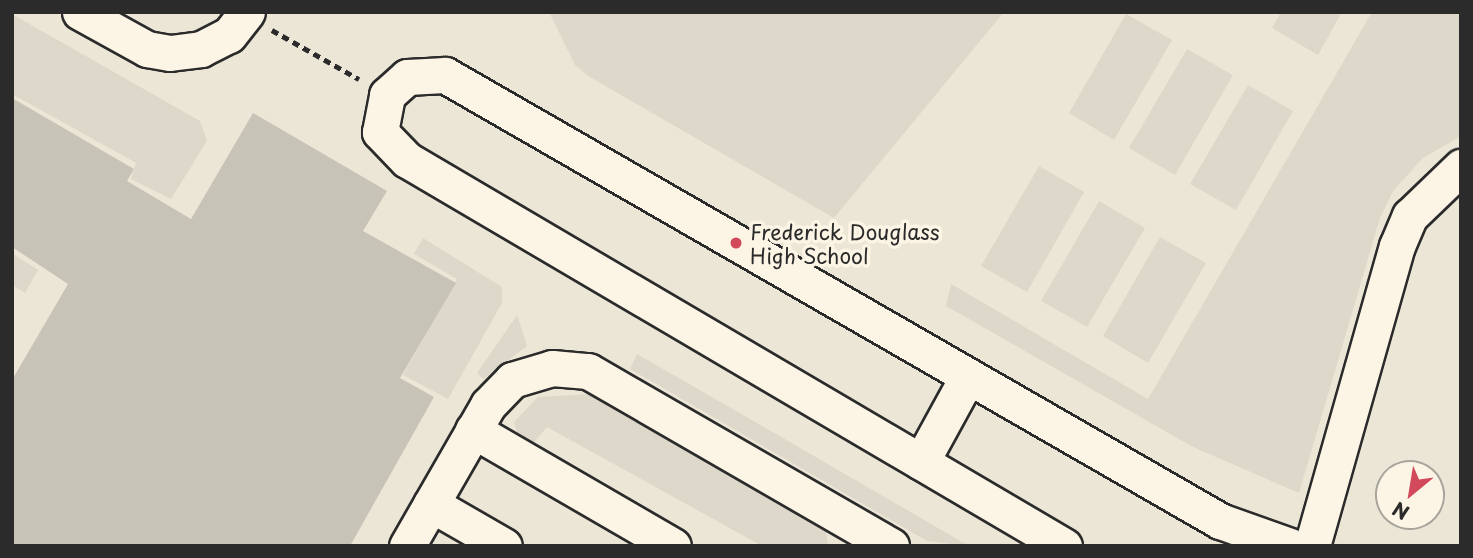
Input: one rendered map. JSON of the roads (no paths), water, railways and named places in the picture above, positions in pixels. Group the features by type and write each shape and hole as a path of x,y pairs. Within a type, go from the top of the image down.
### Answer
{"lane":[{"path":"80,12 147,49 170,53 201,49 229,34 246,14"},
{"path":"1064,546 407,160 380,132 387,95 407,77 444,75 1220,521 1290,546"},
{"path":"1312,546 1397,246 1419,205 1461,167"},
{"path":"407,546 473,429 512,380 552,368 588,371 872,541"},
{"path":"921,462 968,376"},
{"path":"473,429 673,546"},
{"path":"431,504 504,546"}],"place":[{"name":"Frederick Douglass High School","path":"736,243"}]}
